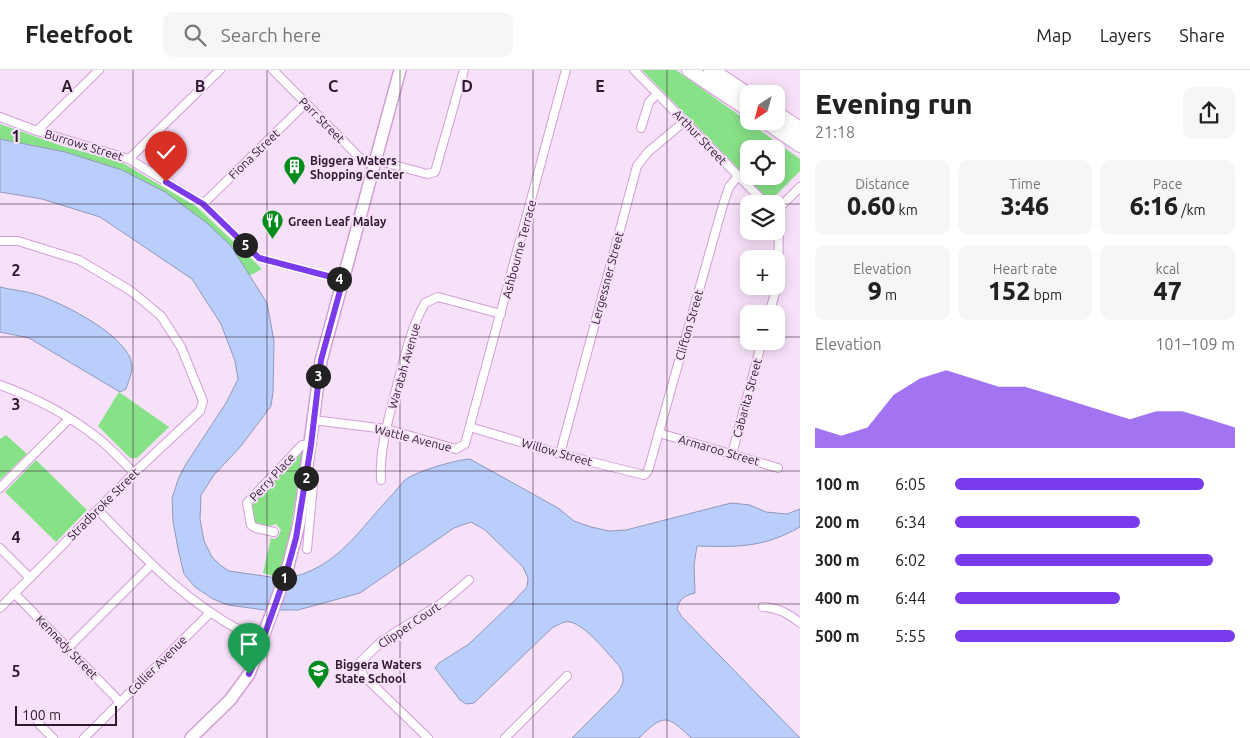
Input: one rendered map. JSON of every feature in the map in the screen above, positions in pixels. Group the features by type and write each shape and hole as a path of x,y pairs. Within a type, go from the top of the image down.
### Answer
{"highway":[{"path":"689,70 740,104"},
{"path":"711,70 740,89"},
{"path":"785,119 800,129"},
{"path":"778,130 800,145"}],"main road":[{"path":"191,738 235,694 249,674 286,574 296,538 311,445 321,360 400,70"}],"street":[{"path":"37,131 99,70"},
{"path":"130,159 220,70"},
{"name":"Parr Street","path":"273,70 365,162 375,162 427,174 435,172 464,70"},
{"name":"Ashbourne Terrace","path":"470,427 566,70"},
{"name":"Arthur Street","path":"634,70 757,195"},
{"path":"642,128 649,102 657,94"},
{"name":"Fiona Street","path":"203,204 306,103"},
{"name":"Burrows Street","path":"0,117 37,131 130,159 203,204 259,258 343,280"},
{"name":"Lergessner Street","path":"560,454 636,166 648,152 685,121"},
{"name":"Clifton Street","path":"644,475 648,471 659,433 722,205 729,187 738,176"},
{"path":"785,202 800,187"},
{"path":"772,305 778,283 779,240"},
{"name":"Stradbroke Street","path":"0,241 18,241 79,260 131,291 161,316 181,347 203,401 200,411 134,473 0,608"},
{"name":"Waratah Avenue","path":"381,480 380,470 386,429 412,332 425,303 438,297 501,314"},
{"name":"Cabarita Street","path":"732,454 760,350"},
{"path":"0,385 28,395 70,419 95,436 134,473"},
{"path":"0,488 70,419"},
{"name":"Wattle Avenue","path":"313,420 386,429 456,449 465,444 470,427"},
{"name":"Willow Street","path":"470,427 560,454 644,475"},
{"name":"Armaroo Street","path":"659,433 778,468"},
{"name":"Perry Place","path":"274,532 250,525 247,503 302,445 311,445"},
{"path":"307,468 312,475 313,485 307,549"},
{"path":"98,510 151,565 178,589 210,612 243,632"},
{"path":"0,548 30,578"},
{"path":"68,648 151,565"},
{"name":"Clipper Court","path":"428,738 363,675 360,662 382,641 442,604 469,580"},
{"name":"Kennedy Street","path":"14,593 120,702"},
{"path":"763,607 785,612 800,623"},
{"name":"Collier Avenue","path":"84,738 210,612"},
{"path":"505,738 567,676"},
{"path":"38,723 53,738"}],"green space":[{"path":"642,70 676,70 740,116 740,130 760,130 774,140 740,140 740,170"},
{"path":"0,124 62,146 121,162 197,207 262,269 249,276 231,246 165,192 122,170 65,152 0,139"},
{"path":"785,148 800,159 800,171 776,195 764,195 754,185 785,185"},
{"path":"119,392 169,427 137,458 130,458 98,426"},
{"path":"6,435 27,454 0,480 0,439"},
{"path":"302,452 289,542 277,577 263,573 271,538 278,537 281,530 276,524 269,526 254,522 252,506"},
{"path":"36,460 87,510 56,542 5,492"}],"water":[{"path":"0,139 65,152 122,170 165,192 207,223 231,246 267,303 274,341 271,406 241,446 214,475 201,495 200,519 204,541 212,557 220,565 229,571 271,577 274,580 294,577 312,570 327,562 353,539 405,480 436,466 470,459 558,508 574,521 609,531 626,530 731,503 750,505 766,512 787,514 800,509 800,527 774,539 750,545 697,546 694,565 695,593 683,598 677,609 682,617 800,738 691,738 676,724 665,720 654,724 639,738 572,738 618,692 623,683 623,674 620,667 597,641 576,624 570,622 552,628 474,703 466,704 460,700 435,668 439,663 469,644 515,600 527,587 528,578 523,567 485,530 471,522 454,528 360,593 298,610 265,610 228,605 213,599 195,587 184,574 173,521 172,498 179,477 186,464 226,403 238,379 235,361 221,324 192,279 100,217 42,199 0,192"},
{"path":"0,287 49,299 78,313 109,333 121,344 129,356 132,370 126,389 120,392 29,338 0,332"}],"place":[{"name":"Biggera Waters Shopping Center","path":"294,186"},
{"name":"Green Leaf Malay","path":"272,240"},
{"name":"Biggera Waters State School","path":"319,690"}],"route":[{"path":"166,182 203,204 259,258 343,280 321,360 311,445 294,547 256,659 249,674"}]}
